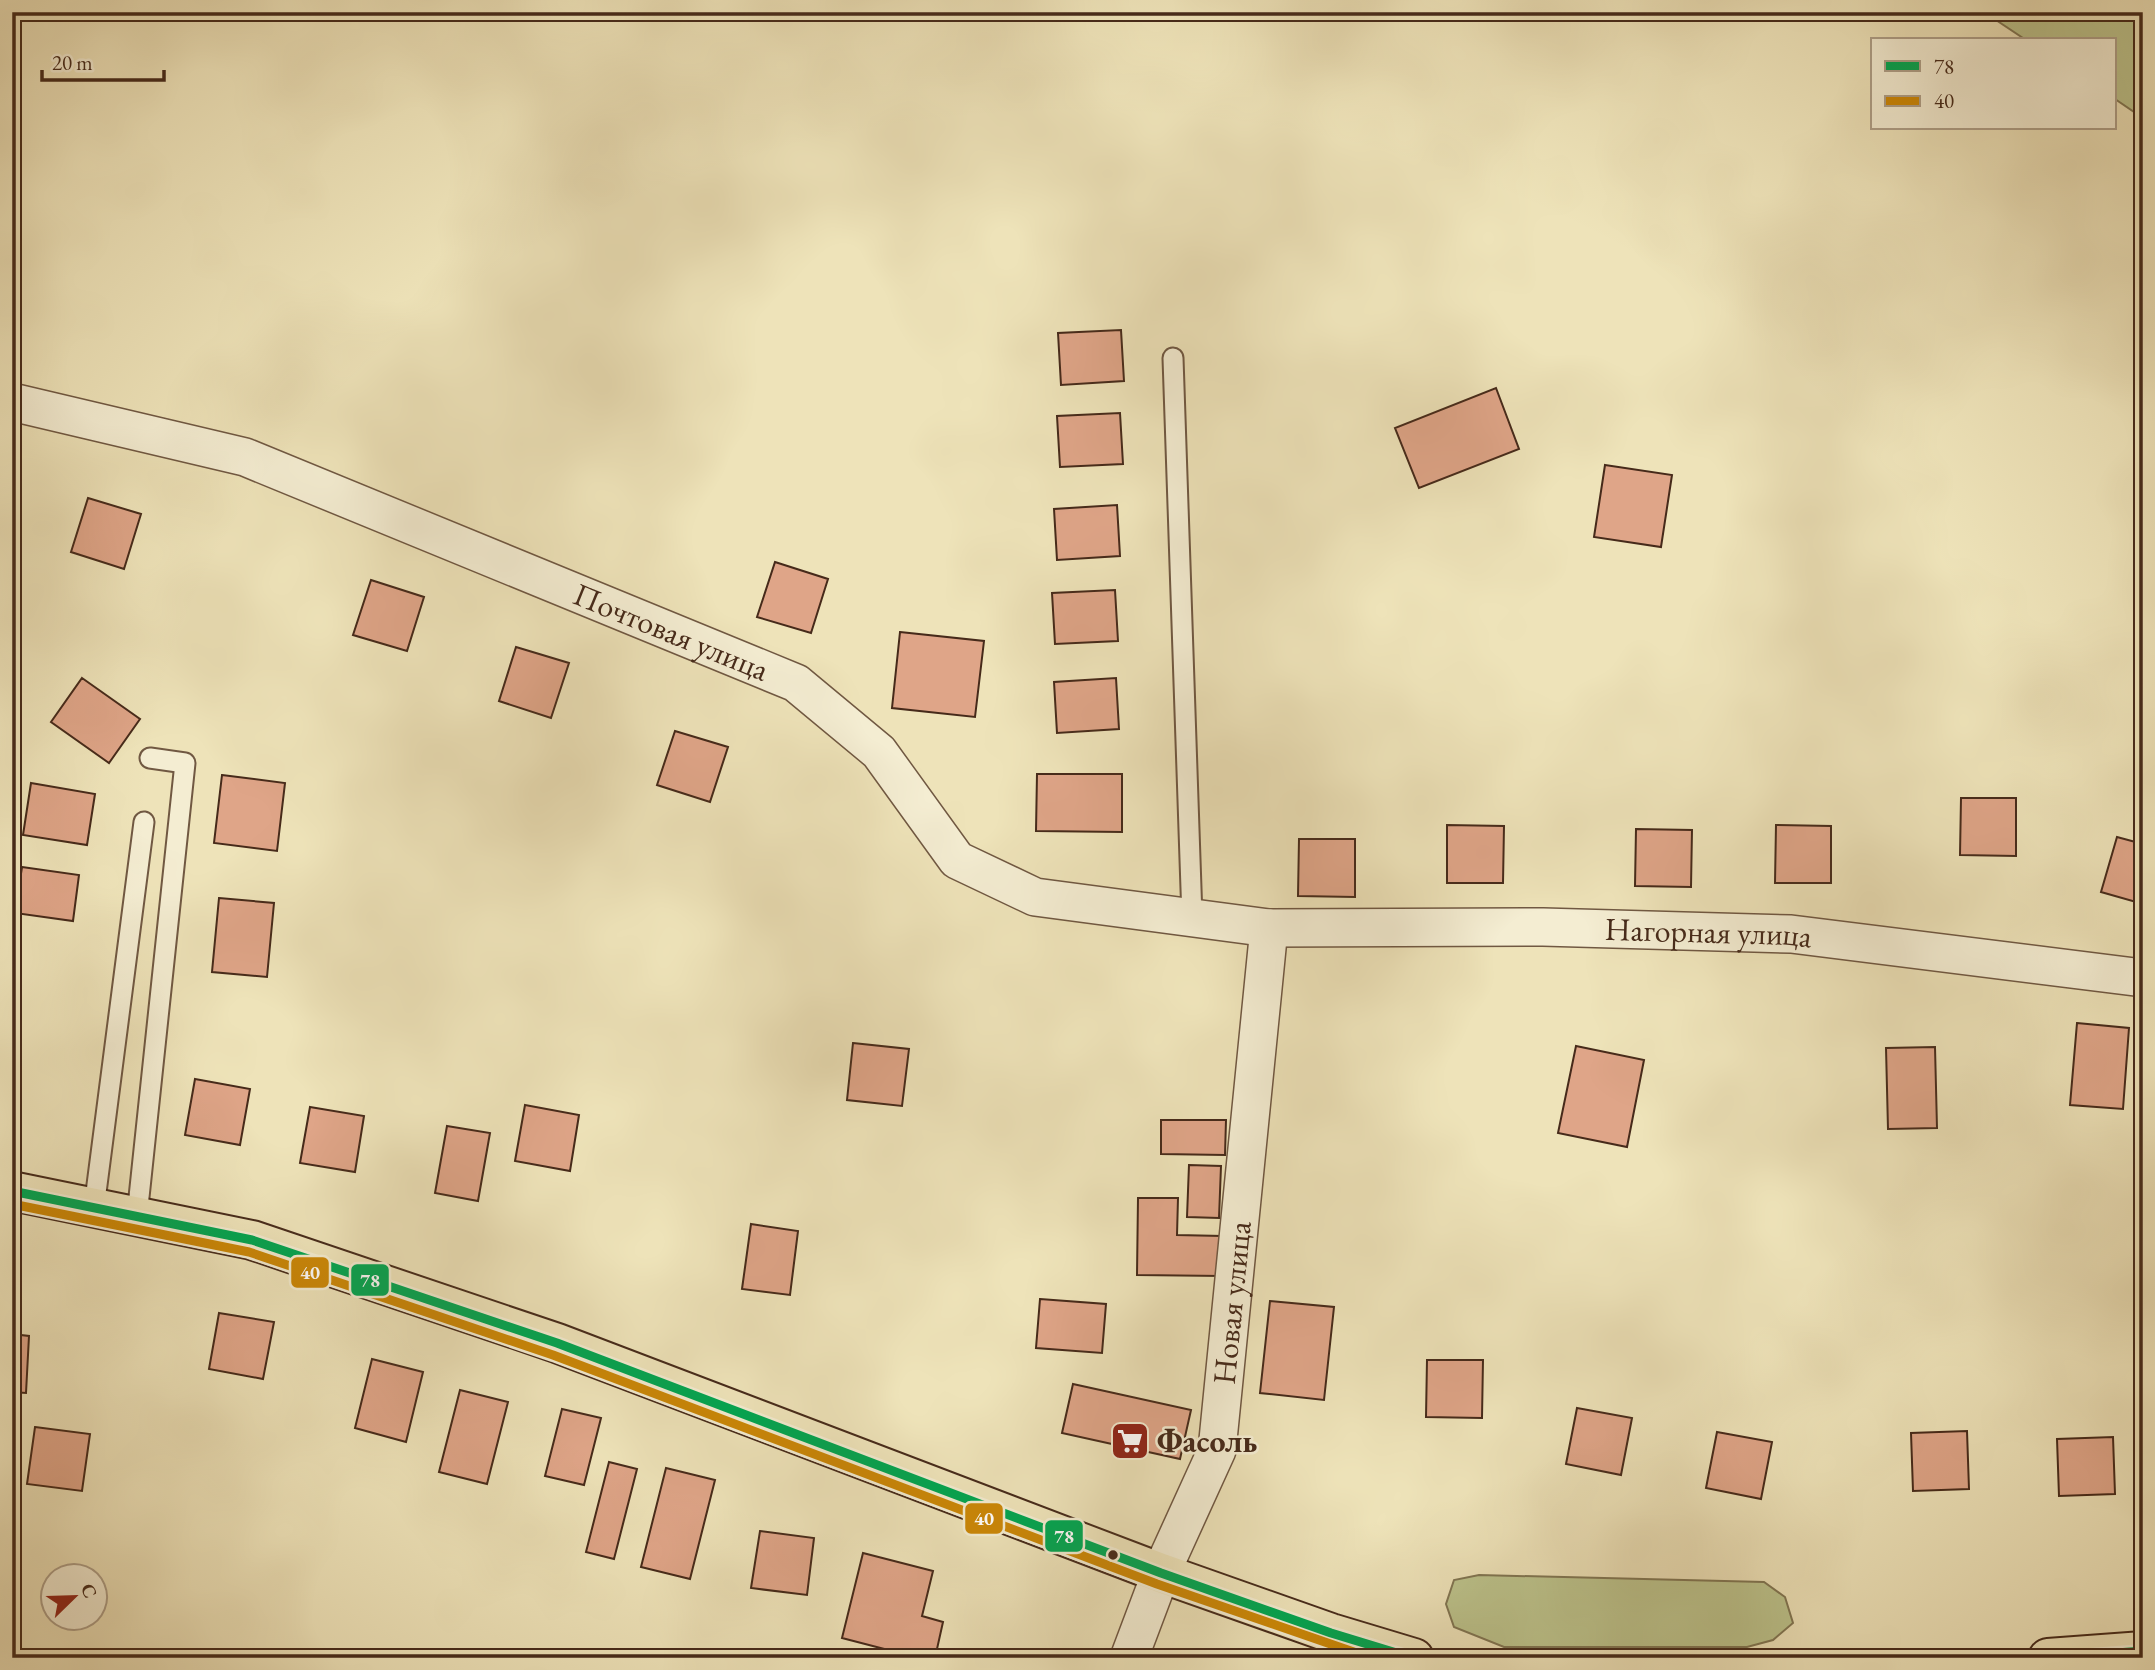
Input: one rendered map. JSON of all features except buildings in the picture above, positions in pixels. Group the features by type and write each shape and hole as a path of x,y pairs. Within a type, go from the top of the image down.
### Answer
{"main road":[{"path":"12,1191 252,1240 557,1343 1161,1573 1331,1633 1414,1658"},
{"path":"2049,1658 2143,1650"}],"street":[{"name":"Почтовая улица","path":"12,402 245,457 796,683 879,752 957,860 1035,897 1269,928"},
{"name":"Нагорная улица","path":"1269,928 1543,927 1791,933 2143,978"},
{"name":"Новая улица","path":"1129,1658 1161,1573 1217,1450 1269,928"}],"lane":[{"path":"1173,358 1192,918"},
{"path":"137,1216 185,763 150,758"},
{"path":"94,1208 144,822"}],"green space":[{"path":"1984,12 2143,12 2143,118 2116,100 2116,38 2023,38"},
{"path":"1479,1575 1764,1582 1785,1597 1793,1623 1773,1640 1747,1647 1504,1647 1454,1627 1446,1604 1454,1580"}],"transit line":[{"name":"78","path":"12,1191 252,1240 557,1343 1161,1573 1331,1633 1413,1658"},
{"name":"40","path":"12,1204 249,1252 553,1355 1157,1584 1371,1658"},
{"name":"78","path":"2051,1658 2143,1651"}],"place":[{"name":"Фасоль","path":"1130,1441"}]}
